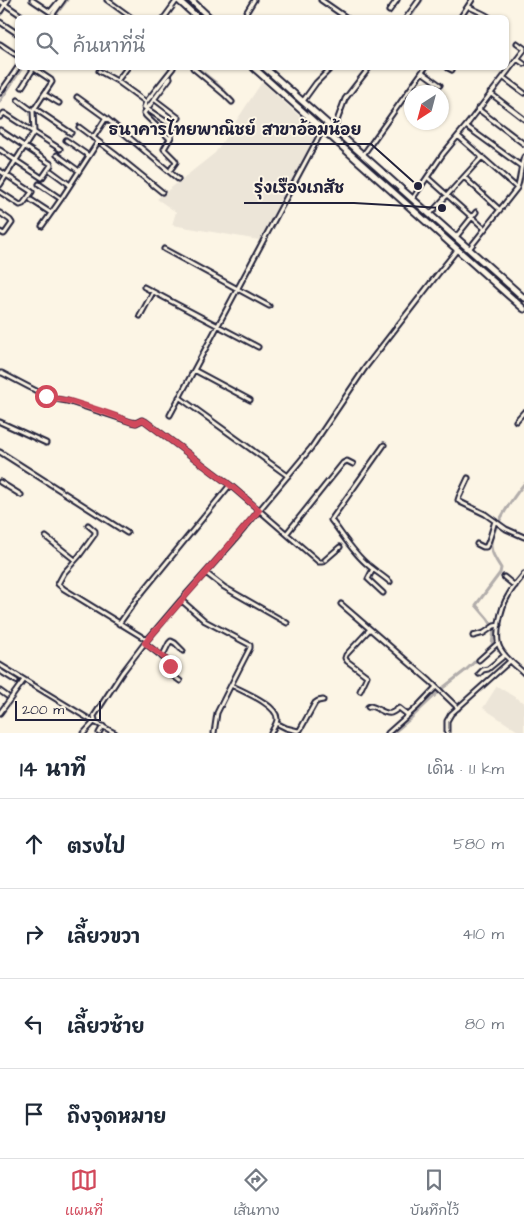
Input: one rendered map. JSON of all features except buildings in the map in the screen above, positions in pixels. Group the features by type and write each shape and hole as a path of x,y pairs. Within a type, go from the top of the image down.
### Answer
{"main road":[{"path":"178,0 195,15"},
{"path":"191,0 207,15"},
{"path":"256,70 524,309"},
{"path":"267,70 524,298"}],"street":[{"path":"0,12 8,0"},
{"path":"32,0 50,12 61,0"},
{"path":"52,15 61,0"},
{"path":"108,0 128,15"},
{"path":"166,15 178,0"},
{"path":"245,15 254,0"},
{"path":"321,0 343,15"},
{"path":"389,11 398,0"},
{"path":"408,15 419,0"},
{"path":"462,15 472,0"},
{"path":"0,1 21,15"},
{"path":"468,6 486,15"},
{"path":"0,22 15,32"},
{"path":"413,198 443,154 490,93 504,78 524,49 517,43"},
{"path":"0,46 15,54"},
{"path":"517,59 524,64"},
{"path":"0,93 16,70"},
{"path":"22,87 33,70"},
{"path":"0,184 34,132 34,109 52,81 37,70"},
{"path":"117,81 125,70"},
{"path":"170,139 145,115 146,108 144,106 171,70"},
{"path":"194,70 232,102"},
{"path":"303,102 316,83 329,70"},
{"path":"334,129 345,99 367,70"},
{"path":"99,71 117,81 146,102"},
{"path":"363,155 422,72 440,85"},
{"path":"146,108 170,78"},
{"path":"504,78 524,93"},
{"path":"490,93 524,118"},
{"path":"44,94 59,103"},
{"path":"77,97 106,118 178,179"},
{"path":"154,99 179,118"},
{"path":"18,100 71,133"},
{"path":"146,108 174,127"},
{"path":"478,109 524,144"},
{"path":"0,117 4,113 60,149"},
{"path":"93,138 106,118"},
{"path":"466,126 521,166"},
{"path":"78,127 162,192"},
{"path":"170,415 323,129"},
{"path":"0,130 51,164 42,178 0,150"},
{"path":"171,169 176,162 164,149 172,132"},
{"path":"458,136 517,188"},
{"path":"66,140 89,156"},
{"path":"42,226 98,142"},
{"path":"57,155 79,171"},
{"path":"430,214 482,157"},
{"path":"469,249 517,188 524,158"},
{"path":"0,171 32,192 20,206 0,192"},
{"path":"51,171 70,185"},
{"path":"464,177 500,210"},
{"path":"428,178 485,229"},
{"path":"39,184 61,199"},
{"path":"32,200 51,213"},
{"path":"456,237 476,212"},
{"path":"0,213 12,223 4,234 0,232"},
{"path":"164,250 269,306"},
{"path":"84,733 122,673 146,641 180,600 206,573 317,440 329,420 389,336 458,250"},
{"path":"144,287 258,348"},
{"path":"140,316 153,292"},
{"path":"194,370 250,400"},
{"path":"0,373 50,398 67,401 131,422 145,421 230,485 319,562 324,561 346,540"},
{"path":"179,397 288,476"},
{"path":"516,422 524,412"},
{"path":"0,422 46,443"},
{"path":"384,445 332,518 346,540 368,566 390,582"},
{"path":"0,452 127,533"},
{"path":"287,533 343,463 347,461 353,464"},
{"path":"468,478 458,500 524,537"},
{"path":"0,482 21,496"},
{"path":"119,624 136,600 230,485"},
{"path":"478,544 483,548 488,544 497,523"},
{"path":"88,525 96,531 95,534 64,573 58,584 146,641 171,664 168,672 180,681"},
{"path":"46,537 75,560"},
{"path":"373,569 368,578 383,593"},
{"path":"206,573 224,587 288,623"},
{"path":"524,574 505,602 499,625 498,643 510,661 524,673"},
{"path":"504,577 515,586"},
{"path":"180,600 205,621 250,645 217,713 214,733"},
{"path":"341,604 458,708"},
{"path":"474,636 499,625"},
{"path":"360,691 367,677 345,658 370,629"},
{"path":"162,657 171,641 183,651"},
{"path":"479,660 498,643"},
{"path":"479,674 483,670 488,670 505,655"},
{"path":"447,733 448,718 510,661"},
{"path":"0,664 115,733"},
{"path":"0,671 16,681"},
{"path":"0,713 24,680"},
{"path":"231,685 271,707 276,712 278,717 271,733"},
{"path":"388,733 438,689"},
{"path":"0,691 7,696"},
{"path":"276,723 298,731 315,704 323,700"},
{"path":"368,707 374,706 388,714 399,708 408,715"},
{"path":"99,733 103,726"}],"shaded area":[{"path":"262,82 320,135 265,241 172,225 176,212 157,199 215,153"},
{"path":"497,686 524,703 524,733 521,733 483,708"}],"waterway":[{"path":"55,15 67,0"},
{"path":"111,0 130,15"},
{"path":"412,15 422,0"},
{"path":"0,101 21,70"},
{"path":"200,70 232,99"},
{"path":"344,103 352,92"},
{"path":"393,733 492,645 494,629 476,605 500,573 501,568 491,549 494,532 503,514 524,484"}],"place":[{"name":"ธนาคารไทยพาณิชย์ สาขาอ้อมน้อย","path":"418,186"},
{"name":"รุ่งเรืองเภสัช","path":"442,208"}],"route":[{"path":"46,396 85,406 131,422 145,421 230,485 259,510 145,643 170,663 170,666"}]}
